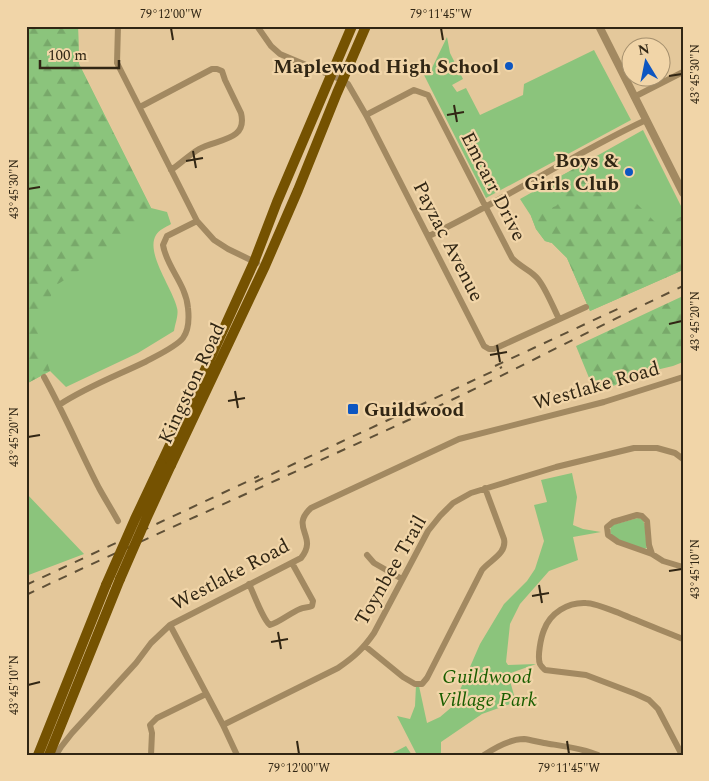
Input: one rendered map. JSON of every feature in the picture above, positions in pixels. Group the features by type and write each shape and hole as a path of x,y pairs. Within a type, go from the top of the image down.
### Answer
{"main road":[{"name":"Kingston Road","path":"49,755 147,517 166,464 210,359 254,262 277,202 352,26"},
{"name":"Kingston Road","path":"38,755 106,585 135,519 166,464 265,266 366,26"}],"street":[{"path":"118,26 117,63 197,221 214,240 228,249 265,266"},
{"path":"257,26 271,46 280,54 342,80"},
{"path":"598,26 683,193"},
{"path":"140,107 212,69 222,71 241,113 242,126 233,137 199,149 171,170"},
{"path":"634,97 683,72"},
{"name":"Payzac Avenue","path":"342,80 348,84 366,115 484,346 494,349 559,319"},
{"name":"Emcarr Drive","path":"366,115 414,90 428,95 512,258 538,280 559,319"},
{"path":"428,236 646,120"},
{"path":"59,405 90,387 161,354 184,337 188,323 188,307 183,288 165,253 163,245 168,236 197,221"},
{"path":"559,319 586,307"},
{"path":"44,377 118,521"},
{"name":"Westlake Road","path":"56,755 72,733 136,663 151,642 170,625 301,558 308,546 302,522 306,513 311,508 459,439 604,402 683,377"},
{"name":"Toynbee Trail","path":"223,724 338,668 352,659 365,646 374,632 428,531 454,503 471,493 556,467 634,448 658,448 675,452 683,459"},
{"path":"365,646 410,682 422,684 427,678 482,570 486,564 501,553 505,545 485,488"},
{"path":"652,554 649,545 647,521 642,516 637,515 609,524 607,528 610,538 652,554 663,561 683,567"},
{"path":"368,555 374,563 402,579"},
{"path":"249,584 266,622 270,625 276,624 303,608 312,606 313,601 292,562"},
{"path":"682,755 658,709 649,700 586,675 545,670 539,658 540,643 550,617 569,606 586,603 610,610 683,639"},
{"path":"170,625 223,724 237,755"},
{"path":"151,755 152,733 150,724 158,718 206,694"},
{"path":"484,755 497,746 524,739 593,752 598,755"}],"green space":[{"path":"26,26 78,26 79,64 151,208 167,212 171,224 157,233 154,251 177,308 174,331 138,353 66,387 50,371 26,384"},
{"path":"26,26 78,26 79,64 151,208 130,238 55,286 37,330 50,371 26,384"},
{"path":"447,37 450,53 463,79 452,85 457,92 466,88 480,115 523,95 524,84 594,50 631,120 486,198 424,75 430,72"},
{"path":"643,130 683,210 683,270 590,311 567,258 552,243 545,241 536,229 531,216 520,199"},
{"path":"583,164 589,182 594,189 603,194 632,199 659,226 683,216 683,270 590,311 567,258 552,243 545,241 536,229 531,216 556,206 560,202 557,181 559,177"},
{"path":"683,296 683,362 652,371 613,386 594,390 576,346"},
{"name":"Guildwood Village Park","path":"572,473 577,497 573,525 601,532 573,537 578,560 549,571 520,604 510,624 506,662 508,665 536,664 508,674 516,702 482,714 441,742 441,755 417,755 397,716 410,719 415,706 416,685 419,686 427,723 440,717 453,706 480,644 504,604 527,581 535,569 544,541 534,505 547,502 541,480"},
{"path":"26,493 84,554 26,576"},
{"path":"638,518 642,519 645,525 647,548 644,549 620,542 615,539 610,530 612,525"},
{"path":"406,746 412,755 389,755"}],"railway":[{"path":"26,595 462,395 683,286"},
{"path":"495,366 624,306"},
{"path":"255,482 502,367"},
{"path":"26,585 259,476"}],"place":[{"name":"Maplewood High School","path":"509,66"},
{"name":"Boys & Girls Club","path":"629,172"},
{"name":"Guildwood","path":"353,409"}]}
